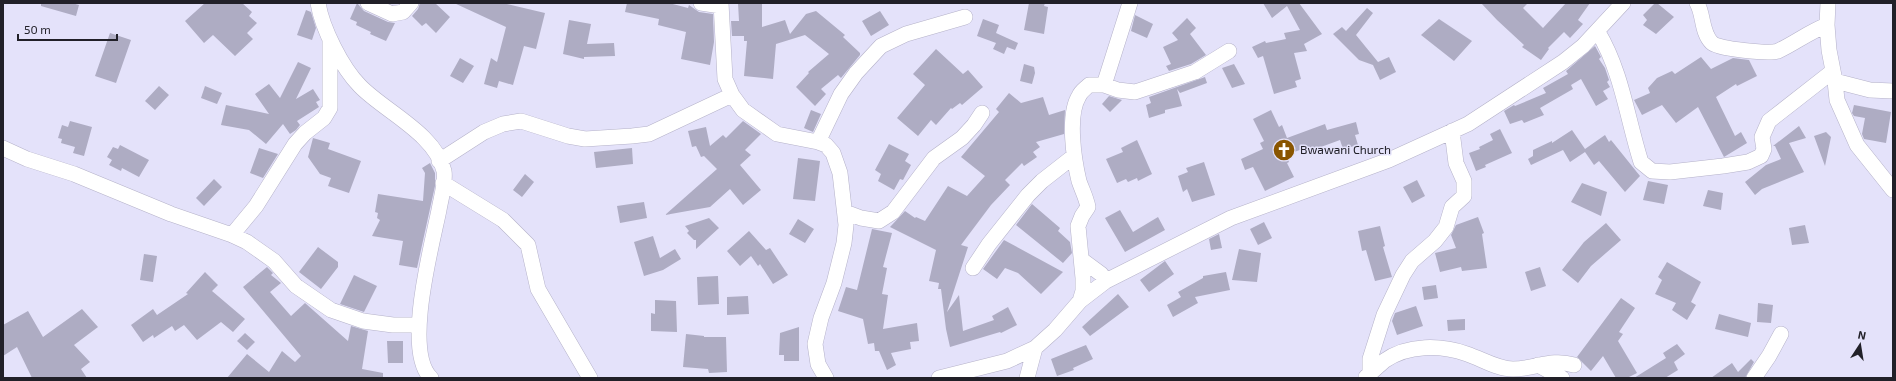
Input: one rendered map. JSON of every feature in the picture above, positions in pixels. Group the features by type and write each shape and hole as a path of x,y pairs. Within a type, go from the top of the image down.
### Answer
{"street":[{"path":"318,3 327,35 359,86 419,134 435,150 444,171 425,275 419,325 423,366 431,378"},
{"path":"368,3 392,14 403,12 411,3"},
{"path":"701,3 721,5 725,79 732,95 742,110 777,134 826,145 833,153 840,173 846,226 844,243 834,283 821,318 815,344 818,364 826,378"},
{"path":"1104,85 1130,3"},
{"path":"939,378 1007,361 1035,348 1055,330 1080,301 1106,281 1231,218 1389,160 1468,124 1562,62 1598,32 1623,3"},
{"path":"1697,3 1706,33 1712,44 1724,48 1776,52 1810,32 1827,25"},
{"path":"1828,3 1827,25 1837,100 1857,145 1893,190"},
{"path":"818,142 841,94 856,73 881,46 906,34 965,17"},
{"path":"1598,32 1610,52 1617,72 1641,162 1652,171 1670,172 1723,166 1748,162 1761,156 1764,149 1762,137 1769,121 1805,91 1834,76 1870,90 1893,91"},
{"path":"232,235 256,206 295,144 305,133 328,114 330,108 330,41"},
{"path":"1080,301 1083,291 1082,260 1078,226 1088,207 1086,196 1080,183 1074,156 1074,116 1078,97 1090,85 1104,85 1118,90 1135,92 1195,72 1229,51"},
{"path":"439,161 484,132 503,124 521,121 568,136 585,139 599,140 638,136 649,134 732,95"},
{"path":"844,212 862,218 879,221 893,212 934,158 962,138 974,125 982,113"},
{"path":"1368,376 1370,358 1384,315 1403,275 1412,261 1435,241 1446,227 1452,207 1464,196 1464,180 1455,157 1452,131"},
{"path":"3,148 27,159 74,174 171,214 232,235 247,242 274,261 296,286 331,310 363,321 393,325 419,325"},
{"path":"973,268 989,244 1028,194 1074,156"},
{"path":"443,183 503,220 528,245 538,289 590,378"},
{"path":"1082,260 1101,274 1106,281"},
{"path":"1754,378 1769,356 1781,334"},
{"path":"1368,376 1385,361 1403,351 1424,347 1446,348 1468,354 1489,364 1513,369 1557,361 1574,365"},
{"path":"1027,378 1035,348"},
{"path":"1538,365 1562,378"}],"building":[{"path":"41,3 72,3 79,5 76,16 41,6"},
{"path":"205,3 242,3 252,12 249,16 257,23 247,33 253,39 235,56 213,35 204,43 185,21"},
{"path":"357,3 364,11 388,22 395,23 386,41 370,34 371,32 356,25 357,22 350,19"},
{"path":"420,3 435,3 450,17 436,33 426,23 422,26 412,16 418,9"},
{"path":"454,3 503,3 545,13 536,49 524,46 513,85 499,81 497,88 484,84 491,58 497,62 506,27"},
{"path":"627,3 669,3 688,8 689,5 699,12 713,14 714,42 710,65 681,59 686,32 658,25 659,19 625,12"},
{"path":"738,3 762,3 762,27 785,20 790,34 806,14 816,11 845,35 843,37 860,53 860,55 841,78 838,75 821,89 826,94 815,106 796,87 809,73 808,72 829,54 805,35 776,44 773,79 744,76 747,41 744,41 744,36 732,36 731,21 739,21"},
{"path":"1029,3 1045,3 1044,6 1048,7 1044,34 1024,30"},
{"path":"1263,3 1299,3 1322,34 1304,44 1307,51 1294,53 1301,79 1295,81 1297,87 1274,94 1263,56 1258,58 1252,47 1265,41 1266,43 1286,39 1284,33 1300,30 1287,6 1272,18"},
{"path":"1481,3 1528,3 1523,8 1543,28 1566,3 1590,3 1578,20 1583,24 1570,38 1564,32 1548,48 1549,49 1541,60 1522,47 1524,45"},
{"path":"1655,3 1674,17 1656,34 1643,25 1647,20 1643,15"},
{"path":"1367,8 1373,13 1356,35 1378,62 1389,57 1396,72 1380,80 1373,65 1359,60 1333,34 1342,27 1346,31"},
{"path":"306,10 311,12 316,28 312,40 297,35"},
{"path":"880,11 889,25 871,36 862,21"},
{"path":"1135,15 1153,24 1147,38 1131,31"},
{"path":"1187,18 1196,28 1190,34 1206,55 1191,64 1169,71 1166,66 1171,64 1163,47 1178,40 1172,33"},
{"path":"983,19 999,25 996,33 1018,43 1015,50 1007,47 1004,54 993,49 996,43 977,36"},
{"path":"1439,19 1472,41 1454,61 1421,35"},
{"path":"569,20 591,24 587,44 614,43 615,56 584,57 584,59 563,54"},
{"path":"110,33 131,40 116,83 95,76"},
{"path":"1595,46 1601,57 1599,59 1605,68 1609,80 1607,82 1610,87 1603,91 1608,99 1596,106 1581,79 1571,85 1573,89 1540,108 1544,115 1524,123 1522,120 1510,124 1504,111 1514,105 1515,106 1546,93 1543,88 1568,74 1566,71"},
{"path":"936,49 963,74 968,70 983,87 962,105 960,103 952,109 951,108 936,125 931,120 918,136 897,118 925,85 913,74"},
{"path":"1701,57 1711,69 1733,58 1749,60 1757,76 1737,86 1736,84 1716,97 1735,136 1741,132 1747,143 1724,157 1698,107 1676,123 1662,105 1642,115 1634,100 1650,93 1648,88 1657,78 1672,71 1675,74"},
{"path":"460,58 474,66 463,83 450,76"},
{"path":"298,62 311,68 296,99 313,89 320,100 316,102 319,107 297,121 300,125 296,130 290,134 283,124 266,144 249,130 221,125 226,105 269,114 255,94 269,84 280,98"},
{"path":"1024,64 1034,67 1035,73 1032,84 1020,81"},
{"path":"1234,64 1245,84 1232,88 1222,68"},
{"path":"1205,77 1207,83 1180,93 1177,89 1182,106 1165,110 1165,113 1149,118 1146,105 1151,103 1149,97"},
{"path":"159,86 169,95 155,110 145,101"},
{"path":"205,86 222,93 217,104 201,98"},
{"path":"1009,93 1021,103 1043,97 1049,115 1065,110 1064,134 1036,142 1040,147 1033,152 1037,157 1024,166 1022,163 1005,180 1010,185 991,205 961,245 968,247 947,312 959,295 963,331 994,320 992,316 1008,307 1017,325 1001,333 1000,332 950,347 941,289 938,289 939,283 929,281 936,250 890,227 905,211 915,218 916,217 925,221 948,186 967,196 985,176 961,157 999,112 996,109"},
{"path":"1109,96 1122,100 1110,112 1102,104"},
{"path":"1854,105 1891,112 1886,143 1864,139 1862,134 1865,118 1854,116 1852,113"},
{"path":"811,110 821,114 813,132 804,128"},
{"path":"1271,110 1279,127 1282,125 1287,138 1325,124 1327,130 1356,122 1359,134 1355,135 1358,145 1343,149 1340,140 1310,151 1308,147 1286,155 1289,162 1287,163 1294,177 1265,191 1253,167 1245,170 1241,159 1263,149 1260,143 1264,141 1253,119"},
{"path":"70,121 92,127 84,156 73,153 75,147 61,143 62,139 58,138 62,125 68,127"},
{"path":"743,121 761,134 745,150 751,155 740,165 761,190 743,205 730,189 710,207 665,215 717,169 704,156 701,157 696,146 692,147 688,131 706,127 710,146 723,135 726,138"},
{"path":"1799,126 1806,138 1789,143 1804,172 1762,189 1755,195 1745,182 1766,165 1781,159 1775,146 1773,146"},
{"path":"1500,129 1512,153 1485,165 1486,167 1476,171 1469,153 1480,149 1479,147 1493,140 1490,134"},
{"path":"1572,130 1585,149 1605,135 1609,142 1611,140 1640,176 1625,192 1599,161 1594,165 1585,152 1570,162 1563,150 1531,165 1528,159 1533,156 1533,150 1552,141 1552,143"},
{"path":"1826,132 1831,137 1825,166 1814,136"},
{"path":"313,138 330,143 328,149 361,161 349,193 328,186 331,178 320,174 308,157"},
{"path":"1137,140 1152,174 1138,181 1137,178 1128,182 1126,179 1117,183 1106,159 1123,152 1121,148"},
{"path":"889,144 909,154 905,161 911,165 903,180 900,179 894,190 878,181 881,174 875,170"},
{"path":"120,145 149,160 139,177 122,168 121,171 109,165 112,160 107,157 113,147 118,149"},
{"path":"259,148 278,154 263,178 250,173"},
{"path":"632,148 633,164 596,168 594,152"},
{"path":"798,158 820,161 815,201 793,199"},
{"path":"1204,162 1215,195 1192,202 1187,189 1183,192 1178,176 1188,172 1186,168"},
{"path":"430,163 435,173 435,186 417,268 399,265 403,241 372,236 380,220 377,218 378,213 375,212 378,194 423,201 425,173 422,168"},
{"path":"525,174 534,182 522,197 513,190"},
{"path":"214,179 222,187 204,206 196,198"},
{"path":"1417,180 1425,196 1412,203 1403,187"},
{"path":"1648,181 1668,185 1664,204 1643,200"},
{"path":"1582,183 1607,192 1601,216 1571,202"},
{"path":"1708,190 1723,193 1721,210 1703,206"},
{"path":"644,202 647,218 620,223 617,206"},
{"path":"1032,204 1060,228 1058,231 1070,242 1072,253 1063,263 1016,225"},
{"path":"1120,210 1133,232 1158,217 1165,230 1125,252 1105,218"},
{"path":"1478,217 1484,233 1482,234 1487,268 1462,271 1461,267 1440,272 1435,253 1456,248 1451,235 1456,225"},
{"path":"709,218 719,228 696,249 696,240 694,240 687,233 689,231 685,226"},
{"path":"798,219 814,229 805,243 789,234"},
{"path":"1264,222 1272,238 1258,245 1250,229"},
{"path":"1606,223 1621,240 1591,266 1578,283 1562,270 1584,242"},
{"path":"1805,225 1809,243 1792,245 1789,228"},
{"path":"1380,226 1385,246 1383,247 1392,277 1375,281 1366,250 1362,251 1358,231"},
{"path":"872,229 892,233 883,267 887,268 882,294 888,295 883,329 917,323 919,341 910,342 911,349 891,353 896,365 887,370 879,351 875,351 874,343 868,344 863,319 838,311 846,287 857,290"},
{"path":"749,231 766,250 770,248 788,275 773,284 760,264 758,266 751,256 740,266 727,251"},
{"path":"1219,234 1222,248 1211,250 1209,239"},
{"path":"653,236 660,258 675,249 681,259 663,270 644,276 634,242"},
{"path":"1004,240 1063,272 1041,294 1018,273 1005,268 997,279 983,269"},
{"path":"318,247 338,262 338,267 321,289 299,272"},
{"path":"1239,249 1261,253 1257,282 1232,280"},
{"path":"144,254 157,256 153,282 140,280"},
{"path":"1165,261 1174,274 1149,292 1140,280"},
{"path":"1667,262 1701,282 1691,302 1696,305 1687,320 1672,310 1676,303 1655,294 1662,280 1658,277"},
{"path":"267,267 273,273 271,275 281,283 270,292 291,316 305,303 348,341 351,326 368,331 362,369 383,373 383,378 227,378 247,354 269,372 282,351 295,362 301,356 243,287"},
{"path":"1540,267 1546,286 1531,291 1525,272"},
{"path":"205,272 218,285 212,291 245,319 233,332 221,322 197,340 184,325 175,331 172,326 154,338 153,335 143,342 131,325 153,309 157,315 188,294 186,293"},
{"path":"1226,272 1230,290 1195,297 1198,303 1173,317 1167,305 1181,297 1178,292 1203,278 1203,276"},
{"path":"354,275 377,286 364,312 340,304"},
{"path":"718,276 719,304 698,305 697,277"},
{"path":"1436,285 1438,298 1424,300 1422,287"},
{"path":"1118,294 1129,307 1090,336 1082,327"},
{"path":"748,296 749,314 727,315 727,297"},
{"path":"1621,298 1635,308 1619,332 1623,334 1618,341 1637,373 1627,378 1616,378 1603,356 1591,371 1577,357"},
{"path":"655,300 676,301 677,332 651,331 651,313 655,314"},
{"path":"1758,303 1773,305 1771,323 1757,322"},
{"path":"1416,306 1423,326 1397,335 1392,321 1395,313"},
{"path":"82,309 98,327 74,345 90,362 81,369 87,378 32,378 17,347 3,356 3,325 28,311 43,337"},
{"path":"1719,314 1751,323 1748,337 1715,329"},
{"path":"1465,319 1465,330 1448,331 1447,320"},
{"path":"799,327 799,361 784,361 784,355 779,355 780,333"},
{"path":"245,333 255,342 247,350 237,341"},
{"path":"686,334 704,337 726,337 727,372 709,373 708,369 683,367"},
{"path":"387,341 403,341 403,363 388,363"},
{"path":"1677,344 1685,354 1674,362 1678,370 1665,378 1634,378 1666,358 1663,353"},
{"path":"1086,345 1093,359 1073,368 1074,370 1057,376 1051,359"},
{"path":"1751,359 1754,362 1745,378 1711,378 1732,363 1738,372"}],"place":[{"name":"Bwawani Church","path":"1284,150"}]}
